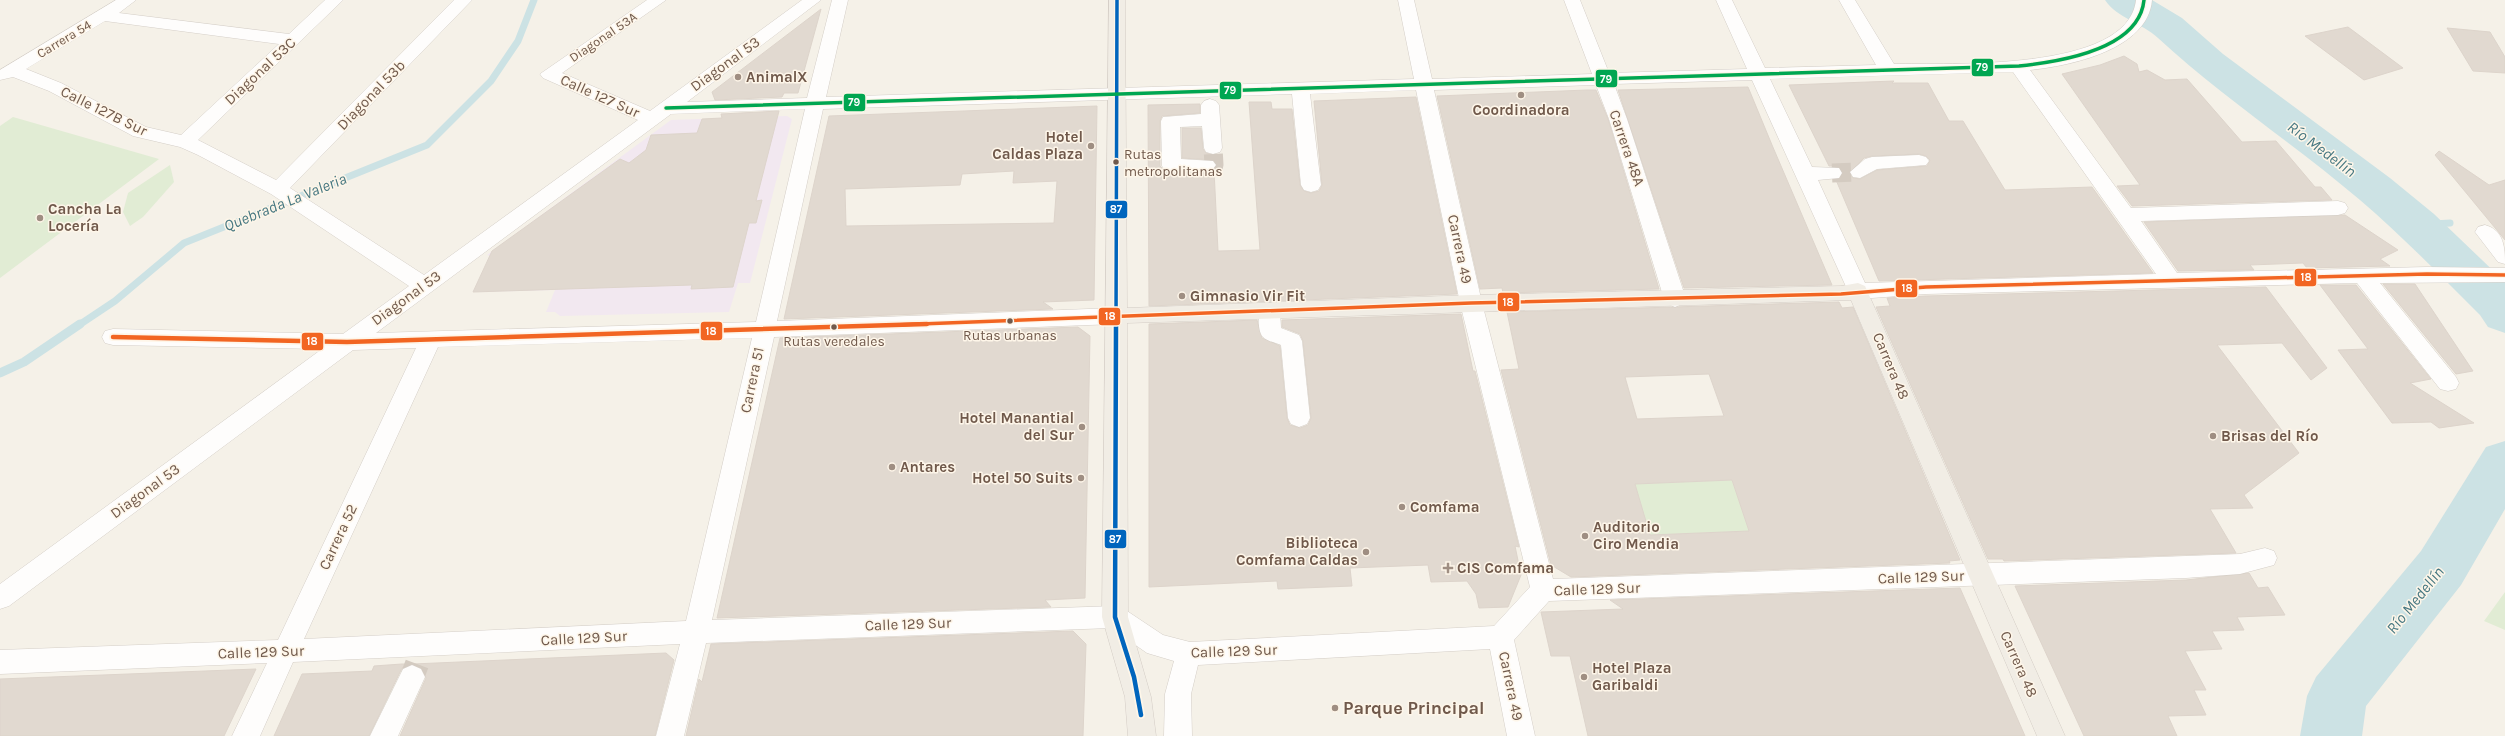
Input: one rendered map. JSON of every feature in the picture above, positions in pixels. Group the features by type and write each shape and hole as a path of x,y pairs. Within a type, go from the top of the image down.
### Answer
{"main road":[{"path":"1117,0 1118,94 1115,617 1138,697 1142,736"},
{"path":"1116,316 1471,303 1840,294 1858,291"},
{"name":"Carrera 48","path":"1858,291 2051,736"}],"street":[{"name":"Carrera 54","path":"5,67 102,16 128,0"},
{"name":"Diagonal 53C","path":"185,142 335,0"},
{"name":"Diagonal 53b","path":"279,191 464,0"},
{"name":"Diagonal 53A","path":"548,74 658,0"},
{"name":"Diagonal 53","path":"0,598 423,285 813,0"},
{"name":"Carrera 51","path":"670,736 697,632 763,328 814,103 840,0"},
{"name":"Carrera 49","path":"1406,0 1471,303 1543,590"},
{"name":"Carrera 48A","path":"1572,0 1620,126 1676,299"},
{"name":"Carrera 48","path":"1724,0 1760,74 1858,291"},
{"path":"1847,0 1888,70"},
{"name":"Calle 127 Sur","path":"548,74 659,113 814,103 2019,66 2067,60 2089,54 2117,40 2134,23 2144,6 2144,0"},
{"path":"102,16 292,40"},
{"path":"2019,66 2172,281"},
{"name":"Calle 127B Sur","path":"5,67 55,87 140,132 185,142 279,191 423,285"},
{"path":"1300,88 1311,185"},
{"path":"1210,91 1213,148"},
{"path":"1206,165 1172,166 1170,121 1211,120"},
{"path":"1860,172 1872,163 1919,161"},
{"path":"1806,174 1832,173"},
{"path":"2125,215 2338,208"},
{"path":"1858,291 1926,287 2427,274 2503,269 2485,232"},
{"path":"2363,276 2448,383"},
{"path":"1269,311 1271,332 1291,341 1299,418"},
{"path":"113,337 347,342 763,328 974,323 1116,316"},
{"name":"Carrera 52","path":"246,736 431,339"},
{"name":"Calle 129 Sur","path":"0,662 285,651 418,662 697,632 1115,617 1156,645 1190,654 1500,637 1543,590 1981,575 2240,564 2265,558"},
{"name":"Carrera 49","path":"1500,637 1521,736"},
{"path":"1178,736 1177,697 1180,675 1190,654"},
{"path":"384,736 418,662"}],"shaded area":[{"path":"787,116 792,119 750,283 738,283 729,312 560,316 555,312 546,312 555,290 473,292 490,256 487,255 671,120"}],"green space":[{"name":"Cancha La Locería","path":"13,117 159,159 0,278 0,126"},
{"path":"170,165 174,182 143,217 130,226 123,212 128,193"},
{"path":"1732,480 1749,531 1649,535 1635,484"},
{"path":"2505,592 2505,630 2484,621"}],"building":[{"path":"821,9 798,93 784,93 782,97 715,100 712,92"},
{"path":"2348,27 2403,68 2364,80 2305,36"},
{"path":"2447,28 2490,32 2505,57 2505,73 2473,71"},
{"path":"2124,56 2137,64 2139,72 2147,70 2165,80 2187,79 2242,142 2276,141 2315,187 2321,187 2332,200 2132,206 2117,186 2140,185 2062,74 2100,65"},
{"path":"1894,81 1892,83 1928,83 1949,121 1963,121 2005,190 2092,187 2153,273 1879,281 1836,180 1840,179 1843,172 1839,166 1829,166 1789,85","holes":["1919,154 1926,156 1930,160 1927,166 1877,170 1860,179 1853,178 1849,173 1864,158 1872,156"]},
{"path":"1748,87 1832,285 1684,288 1618,90"},
{"path":"1596,90 1608,119 1659,289 1503,293 1502,288 1480,289 1437,96"},
{"path":"1416,97 1457,294 1149,306 1148,105 1200,104 1200,113 1162,116 1160,121 1160,166 1165,171 1172,174 1214,170 1218,251 1260,250 1249,102 1271,102 1272,109 1292,109 1300,185 1304,191 1311,193 1319,191 1322,185 1314,101"},
{"path":"1097,106 1094,300 1043,302 1053,309 784,319 829,116","holes":["1014,171 1013,183 1057,181 1054,223 846,226 845,189 960,185 962,174"]},
{"path":"779,111 756,201 762,200 756,223 749,223 733,287 691,289 692,285 473,292 492,251 620,159 629,163 646,150 651,135 697,133 702,119 722,118 721,114"},
{"path":"1182,128 1201,128 1203,149 1206,153 1213,155 1214,160 1182,158"},
{"path":"2439,151 2489,185 2505,180 2505,240 2435,155"},
{"path":"2345,215 2398,250 2380,259 2390,266 2307,268 2303,263 2250,265 2254,270 2178,271 2144,222"},
{"path":"2383,284 2415,284 2473,371 2456,374"},
{"path":"2320,285 2356,285 2431,379 2410,383 2474,423 2439,428 2431,422 2392,423 2338,350 2368,349"},
{"path":"2266,287 2327,368 2311,380 2282,343 2217,345 2299,453 2244,495 2253,508 2210,509 2236,553 2004,561 2003,559 1988,559 1876,307 1890,306 1887,298 1926,296"},
{"path":"1839,302 1842,308 1853,307 1960,560 1949,561 1950,563 1571,577 1551,565 1501,370 1519,369 1507,312","holes":["1709,374 1724,416 1637,419 1625,377","1732,480 1749,531 1650,535 1635,484"]},
{"path":"1461,314 1473,371 1475,371 1519,547 1515,546 1521,575 1508,607 1479,608 1476,594 1467,581 1431,582 1428,565 1350,568 1352,586 1278,589 1277,581 1149,587 1149,324 1257,320 1262,338 1280,346 1287,418 1290,425 1300,428 1308,425 1311,418 1303,341 1300,334 1282,327 1282,320"},
{"path":"1078,327 1090,336 1085,598 1045,600 1051,607 717,618 780,338"},
{"path":"2249,573 2258,588 2268,587 2285,615 2237,617 2244,630 2212,631 2222,649 2185,651 2206,690 2194,690 2206,715 2168,716 2177,736 2084,736 2015,586 2186,580"},
{"path":"1960,588 2025,736 1588,736 1570,656 1551,656 1541,612 1623,609 1610,600"},
{"path":"1073,631 1086,644 1083,736 686,736 699,679 702,682 711,644"},
{"path":"666,653 674,660 655,736 400,736 426,678 422,668 413,664"},
{"path":"411,664 402,668 369,736 274,736 302,674 372,671 374,666"},
{"path":"256,669 224,736 0,736 0,679"}],"waterway":[{"name":"Quebrada La Valeria","path":"79,325 115,301 184,243 427,145 491,81 518,41 534,0"},
{"name":"Río Medellín","path":"2124,0 2168,26 2209,63 2374,188 2418,225 2497,303 2505,315"},
{"path":"2418,225 2450,223"},
{"name":"Quebrada La Valeria","path":"0,373 24,362 80,324"},
{"name":"Río Medellín","path":"2331,736 2337,696 2441,568 2505,462"}],"tunnel":[{"path":"1206,165 1214,165 1213,148"},
{"path":"1832,173 1860,172"},
{"path":"412,677 417,664"}],"transit line":[{"name":"87","path":"1117,0 1115,617 1134,677 1141,715"},
{"name":"79","path":"666,108 2019,66 2049,63 2079,57 2106,46 2130,27 2141,11 2144,0"},
{"name":"18","path":"113,337 347,342 974,323 1115,316 1471,303 1841,294 1926,287 2427,274 2505,275"}],"place":[{"name":"AnimalX","path":"738,77"},
{"name":"Coordinadora","path":"1521,95"},
{"name":"Hotel Caldas Plaza","path":"1091,146"},
{"name":"Rutas metropolitanas","path":"1116,162"},
{"name":"Cancha La Locería","path":"40,218"},
{"name":"Gimnasio Vir Fit","path":"1182,296"},
{"name":"Rutas urbanas","path":"1010,321"},
{"name":"Rutas veredales","path":"834,327"},
{"name":"Hotel Manantial del Sur","path":"1082,427"},
{"name":"Brisas del Río","path":"2213,436"},
{"name":"Antares","path":"892,467"},
{"name":"Hotel 50 Suits","path":"1081,478"},
{"name":"Comfama","path":"1402,507"},
{"name":"Auditorio Ciro Mendia","path":"1585,536"},
{"name":"Biblioteca Comfama Caldas","path":"1366,552"},
{"name":"CIS Comfama","path":"1448,568"},
{"name":"Hotel Plaza Garibaldi","path":"1584,677"},
{"name":"Parque Principal","path":"1335,708"}]}
